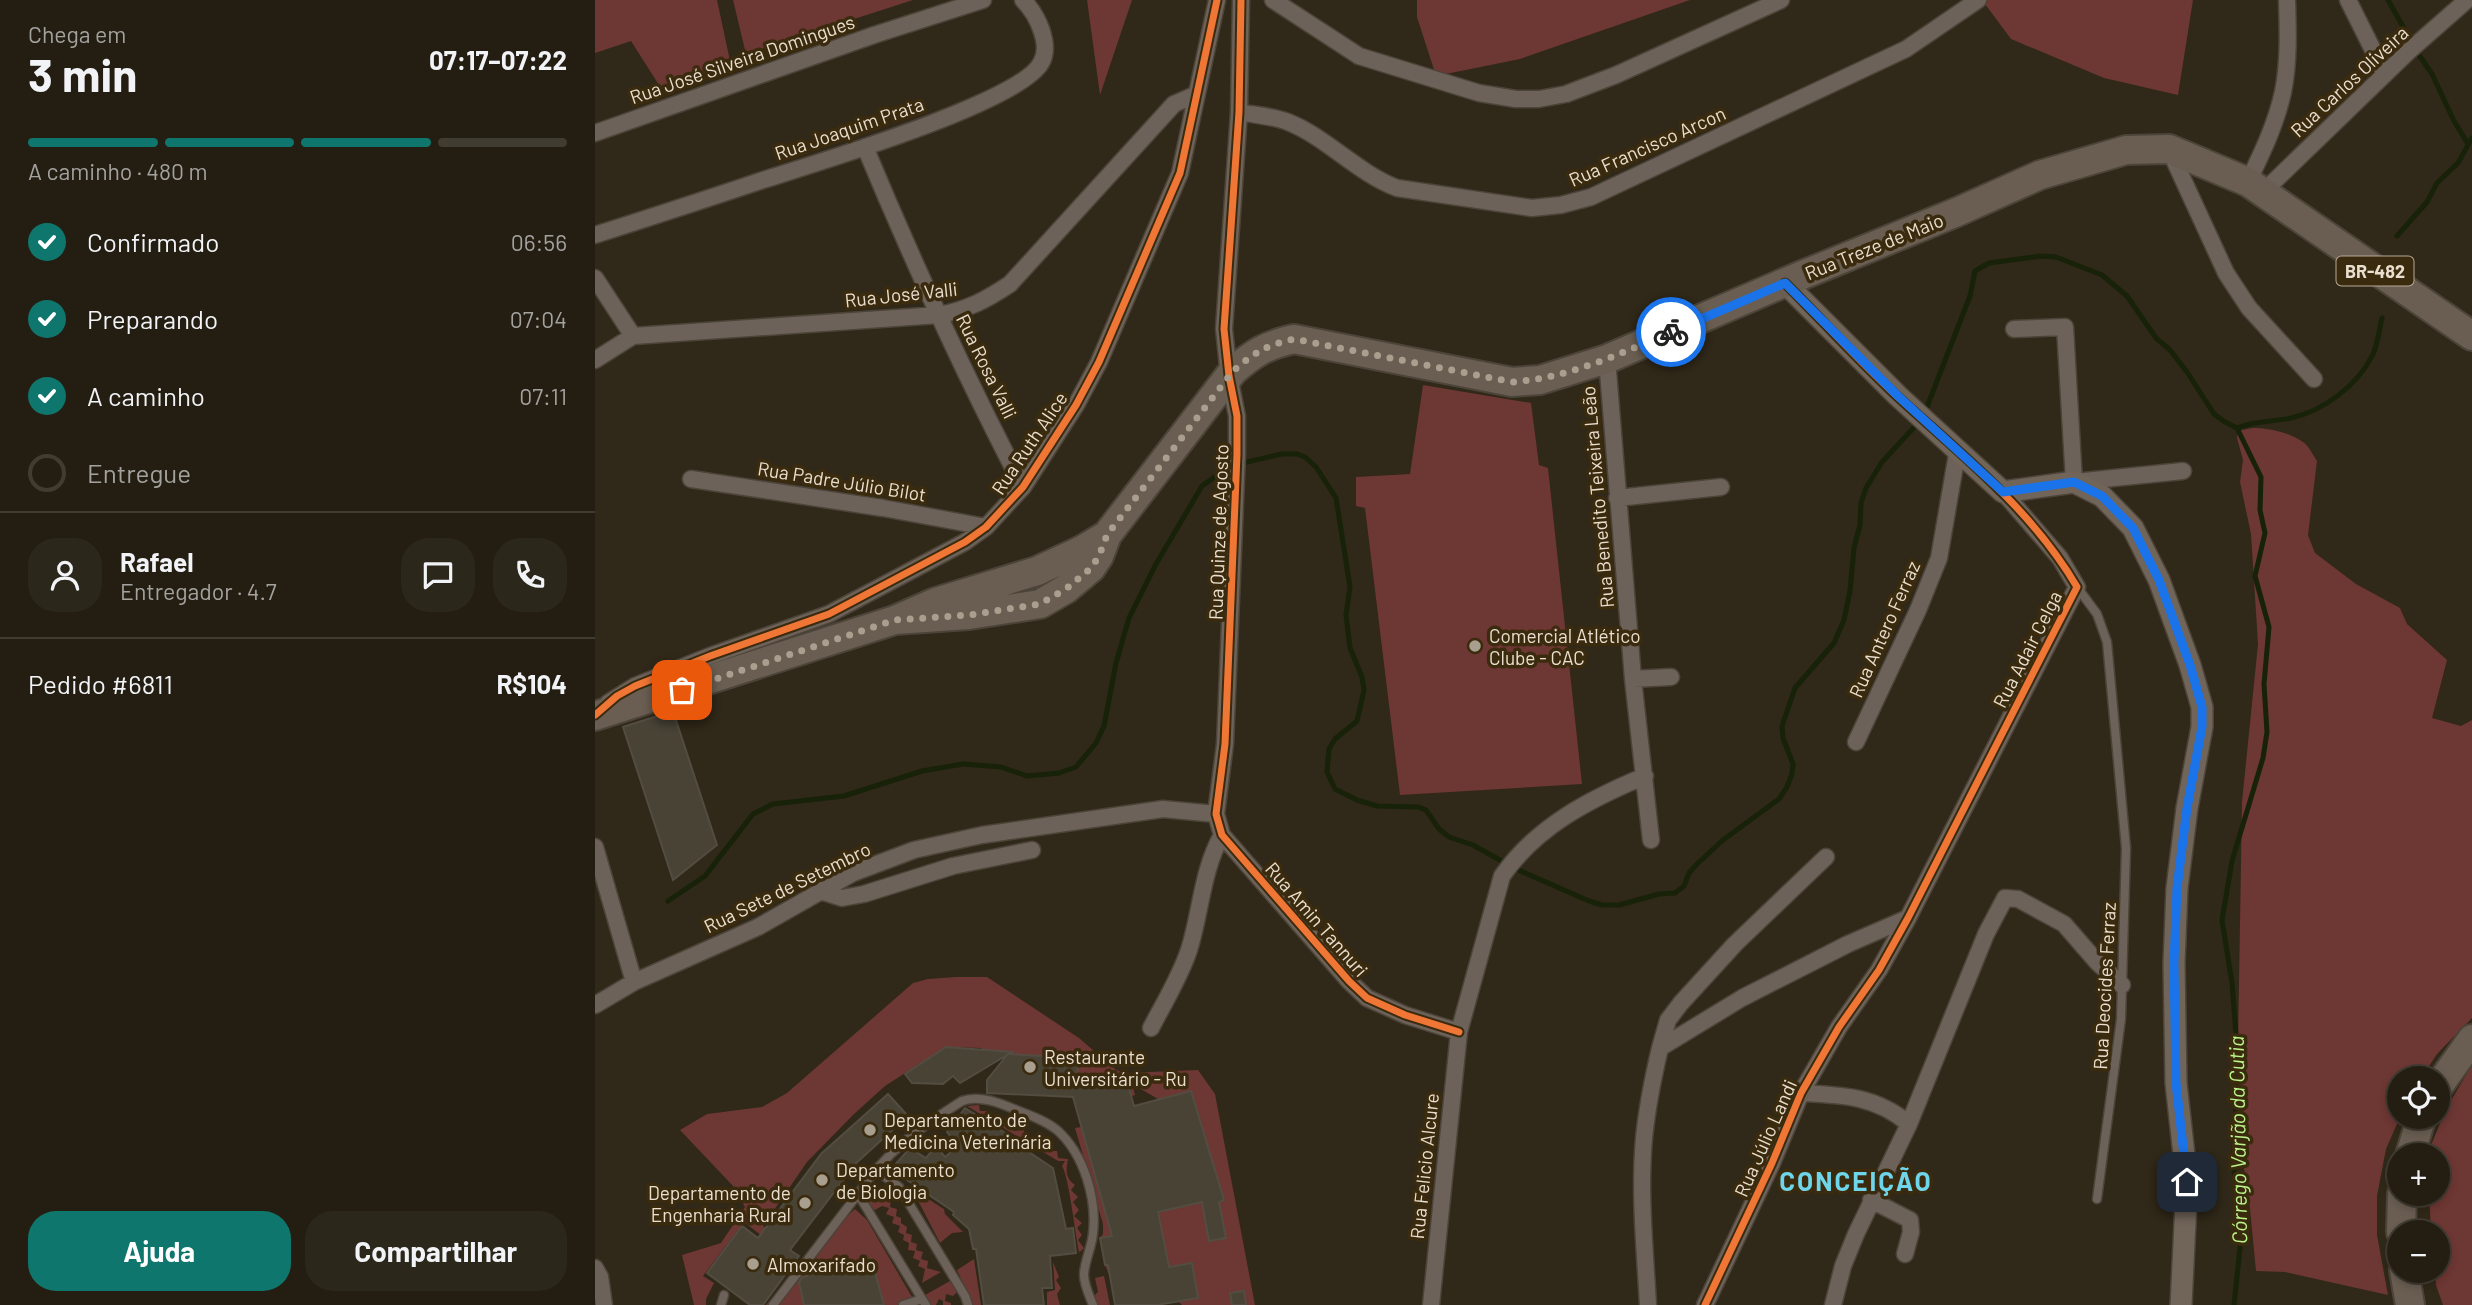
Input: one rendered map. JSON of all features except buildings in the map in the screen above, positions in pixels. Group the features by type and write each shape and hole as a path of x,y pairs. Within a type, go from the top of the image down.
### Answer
{"highway":[{"name":"Rua Treze de Maio","path":"1229,376 1257,351 1277,342 1294,339 1512,382 1540,380 1607,359 2040,175 2126,150 2169,149 2263,193"},
{"name":"BR-482","path":"2263,193 2472,336"},
{"name":"BR-482","path":"895,620 969,615 1018,608 1040,604 1066,589 1091,568 1107,535 1229,376"},
{"name":"BR-482","path":"595,715 895,620 936,602 1013,580 1082,550 1107,535"},
{"path":"1013,580 1018,608"},
{"path":"2450,1070 2472,1039"},
{"path":"2406,1283 2410,1305"}],"street":[{"name":"Rua José Silveira Domingues","path":"595,133 861,39 983,0"},
{"name":"Rua Joaquim Prata","path":"595,235 955,114 1032,74 1041,63 1045,52 1042,33 1030,7 1023,0"},
{"name":"Rua Ruth Alice","path":"595,715 617,696 635,686 829,614 965,542 986,527 1023,487 1076,405 1099,362 1180,173 1217,0"},
{"name":"Rua Quinze de Agosto","path":"1216,814 1225,744 1237,472 1237,416 1224,329 1238,112 1241,0"},
{"path":"1273,0 1359,56 1479,93 1516,99 1539,99 1566,94 1616,75 1781,0"},
{"name":"Rua Francisco Arcon","path":"1238,112 1286,121 1305,130 1377,180 1397,188 1532,208 1561,205 1591,197 1906,49 1978,0"},
{"path":"2263,193 2267,142 2283,91 2288,48 2287,0"},
{"path":"2348,0 2385,75"},
{"name":"Rua Carlos Oliveira","path":"2263,193 2467,0"},
{"name":"Rua José Valli","path":"633,335 939,315 960,312 984,302 1010,284 1174,104 1197,94"},
{"name":"Rua Rosa Valli","path":"865,146 898,228 1023,487"},
{"path":"2169,149 2226,273 2249,308 2314,379"},
{"path":"595,278 633,335 595,360"},
{"name":"Rua Adair Celga","path":"1785,283 1912,408 2003,492 2060,558 2077,587 1908,918"},
{"path":"2014,329 2065,327 2074,482"},
{"name":"Rua Benedito Teixeira Leão","path":"1607,359 1633,679 1651,840"},
{"name":"Rua Antero Ferraz","path":"1856,742 1918,610 1939,558 1958,448"},
{"path":"2003,492 2183,471"},
{"name":"Rua Padre Júlio Bilot","path":"691,479 883,508 986,527"},
{"path":"2074,482 2102,496 2133,528 2159,580 2190,665 2202,707 2202,727 2187,808 2176,901 2176,1083 2187,1182 2181,1305"},
{"path":"1617,498 1721,487"},
{"path":"1633,679 1671,677"},
{"name":"Rua Felicio Alcure","path":"1431,1305 1459,1032 1502,876 1528,846 1568,813 1597,796 1645,776"},
{"name":"Rua Sete de Setembro","path":"595,1005 634,982 758,927 853,873 914,850 982,835 1163,809 1216,814"},
{"name":"Rua Amin Tannuri","path":"1216,814 1222,835 1349,981 1367,998 1405,1015 1459,1032"},
{"path":"1151,1028 1189,950 1214,848 1222,835"},
{"path":"595,847 634,982"},
{"path":"820,891 842,898 864,894 953,866 1032,850"},
{"path":"1648,1305 1644,1140 1649,1099 1668,1020 1735,944 1826,857"},
{"path":"1833,1305 1843,1266 1871,1200 1909,1124 1986,934 2005,898 2018,900 2064,924 2097,962 2122,985"},
{"path":"1660,1048 1742,998 1848,944 1908,918"},
{"name":"Rua Júlio Landi","path":"1705,1305 1772,1163 1801,1093 1839,1027 1879,970 1908,918"},
{"name":"Rua Júlio Landi","path":"1801,1093 1858,1098 1895,1112 1909,1124"},
{"path":"1871,1200 1910,1220 1911,1232 1905,1254"},
{"path":"595,1268 600,1277 604,1305"}],"lane":[{"name":"Rua Deocides Ferraz","path":"2077,587 2097,614 2107,642 2126,848 2121,1019 2097,1199"},
{"path":"773,1305 875,1169 898,1145 941,1114 969,1098 986,1100 1034,1116 1056,1130 1070,1145 1081,1165 1092,1197 1094,1230 1084,1272 1085,1284 1093,1305"},
{"path":"875,1169 899,1187 968,1305"},
{"path":"858,1194 924,1302 903,1305"},
{"path":"721,1305 725,1295"}],"shaded area":[{"path":"595,0 717,0 732,70 664,93 631,41 595,53"},
{"path":"733,0 913,0 746,54"},
{"path":"1087,0 1132,0 1100,95"},
{"path":"1417,0 1690,0 1520,59 1436,76 1417,17"},
{"path":"1982,0 2193,0 2178,95 2104,78 2011,39"},
{"name":"Comercial Atlético Clube - CAC","path":"1423,385 1531,403 1539,465 1548,468 1582,784 1400,795 1365,508 1356,506 1356,477 1410,474"},
{"path":"2252,428 2285,433 2309,448 2317,461 2308,535 2315,553 2356,584 2400,608 2407,624 2447,660 2432,718 2461,726 2472,720 2472,1018 2429,1066 2387,1066 2387,1129 2395,1129 2387,1143 2377,1196 2377,1235 2388,1295 2285,1272 2256,1271 2249,1199 2233,1101 2238,1043 2242,802 2258,644 2251,534 2240,482 2243,460 2237,438 2238,431"},
{"path":"956,977 987,977 1079,1038 1116,1070 1126,1073 1198,1070 1215,1094 1255,1305 1182,1305 1178,1301 1198,1298 1192,1263 1110,1277 1105,1265 1166,1255 1161,1227 1100,1238 1103,1224 1075,1128 1081,1127 1109,1225 1195,1203 1165,1099 1158,1099 1132,1084 1135,1095 1109,1103 1102,1086 1103,1077 1077,1075 1078,1058 1002,1054 1002,1051 981,1048 946,1047 885,1086 807,1162 763,1226 774,1236 770,1242 744,1222 703,1276 714,1283 706,1305 694,1305 682,1255 721,1243 745,1207 733,1186 680,1130 707,1114 762,1107 787,1093 913,983"},
{"path":"2472,1065 2472,1305 2443,1305 2436,1285 2450,1283 2450,1220 2430,1220 2430,1206 2450,1206 2450,1143 2432,1143 2438,1129 2450,1129 2450,1102"},
{"path":"979,1105 980,1111 989,1111 994,1120 1001,1117 1002,1124 1012,1123 1014,1131 1024,1130 1025,1138 1035,1137 1036,1145 1045,1144 1046,1151 1057,1151 1058,1158 1068,1159 1067,1174 1075,1185 1071,1190 1078,1197 1073,1202 1079,1210 1074,1216 1082,1223 1077,1228 1082,1235 1078,1240 1084,1248 1081,1251 1079,1252 1062,1166 1065,1161 1058,1161 967,1106"},
{"path":"886,1185 892,1186 893,1192 885,1193 884,1199 891,1200 890,1207 897,1209 896,1216 901,1218 901,1223 907,1227 906,1233 912,1235 911,1242 917,1244 916,1250 923,1252 921,1259 928,1261 927,1268 941,1272 922,1283 925,1269 918,1266 920,1261 913,1258 915,1251 908,1250 909,1243 903,1240 904,1235 898,1232 900,1226 892,1223 894,1217 886,1214 889,1208 882,1206 875,1210 868,1205 873,1192"},
{"path":"912,1189 944,1209 945,1214 963,1232 952,1233 940,1243"},
{"path":"855,1209 867,1220 915,1302 904,1305 766,1305 823,1238"},
{"path":"974,1259 981,1305 973,1305 957,1270"},
{"path":"1053,1262 1059,1277 1056,1280 1061,1288 1057,1294 1060,1305 1047,1305 1047,1292 1055,1290"},
{"path":"1104,1276 1110,1305 1097,1305 1094,1296 1098,1292 1095,1278"},
{"path":"950,1281 958,1291 953,1296 946,1294 945,1301 951,1305 943,1305 943,1301 939,1299 936,1305 930,1305 925,1295"}],"waterway":[{"path":"2388,0 2432,74 2468,144"},
{"path":"2397,236 2427,202 2437,183 2458,163 2472,138"},
{"name":"Córrego Varjão da Cutia","path":"1925,412 1970,296 1975,271 1989,263 2041,256 2056,257 2102,275 2127,296 2156,338 2170,350 2187,372 2214,414 2237,428 2261,477 2260,510 2265,533 2255,576 2269,627 2264,684 2267,732 2263,758 2232,861 2222,920 2232,983 2238,1059 2233,1165 2238,1195 2240,1248 2234,1305"},
{"path":"2237,428 2303,415 2338,396 2366,367 2377,342 2382,318"},
{"name":"Córrego Varjão da Cutia","path":"668,901 705,876 753,814 773,804 844,796 922,771 963,764 1001,767 1027,776 1059,773 1076,767 1096,743 1104,726 1116,663 1129,618 1156,564 1202,486 1230,466 1282,454 1305,457 1316,467 1336,498 1350,587 1346,615 1350,648 1362,677 1364,690 1357,721 1335,739 1329,749 1327,772 1335,789 1377,806 1418,807 1426,810 1439,829 1449,837 1473,845 1514,868 1602,905 1619,905 1659,894 1675,893 1684,886 1689,873 1697,864 1723,840 1779,799 1787,787 1793,764 1783,738 1782,726 1795,688 1834,643 1844,620 1860,525 1861,503 1866,488 1882,462 1918,423"}],"cycle path":[{"path":"595,715 617,696 635,686 829,614 965,542 986,527 1023,487 1076,405 1099,362 1180,173 1217,0"},
{"path":"1241,0 1239,112 1224,329 1237,416 1237,454 1225,744 1216,814 1222,835 1349,981 1367,998 1405,1015 1459,1032"},
{"path":"1705,1305 1772,1163 1801,1093 1839,1027 1879,970 1908,918 2077,587 2039,533 1995,485 1884,383 1785,283"}],"way so far":[{"path":"682,690 895,620 969,615 1018,608 1040,604 1066,589 1091,568 1107,535 1233,371 1257,351 1277,342 1294,339 1512,382 1540,380 1607,359 1671,332"}],"place":[{"name":"Comercial Atlético Clube - CAC","path":"1475,646"},
{"name":"Restaurante Universitário - Ru","path":"1030,1067"},
{"name":"Departamento de Medicina Veterinária","path":"870,1130"},
{"name":"Departamento de Biologia","path":"822,1180"},
{"name":"Departamento de Engenharia Rural","path":"805,1203"},
{"name":"Almoxarifado","path":"753,1264"}],"district":[{"name":"CONCEIÇÃO","path":"1856,1180"}],"route":[{"path":"1671,332 1785,283 1898,396 1958,448 2003,492 2074,482 2102,496 2133,528 2159,580 2190,665 2202,707 2202,727 2187,808 2177,888 2174,963 2176,1083 2187,1182"}]}
